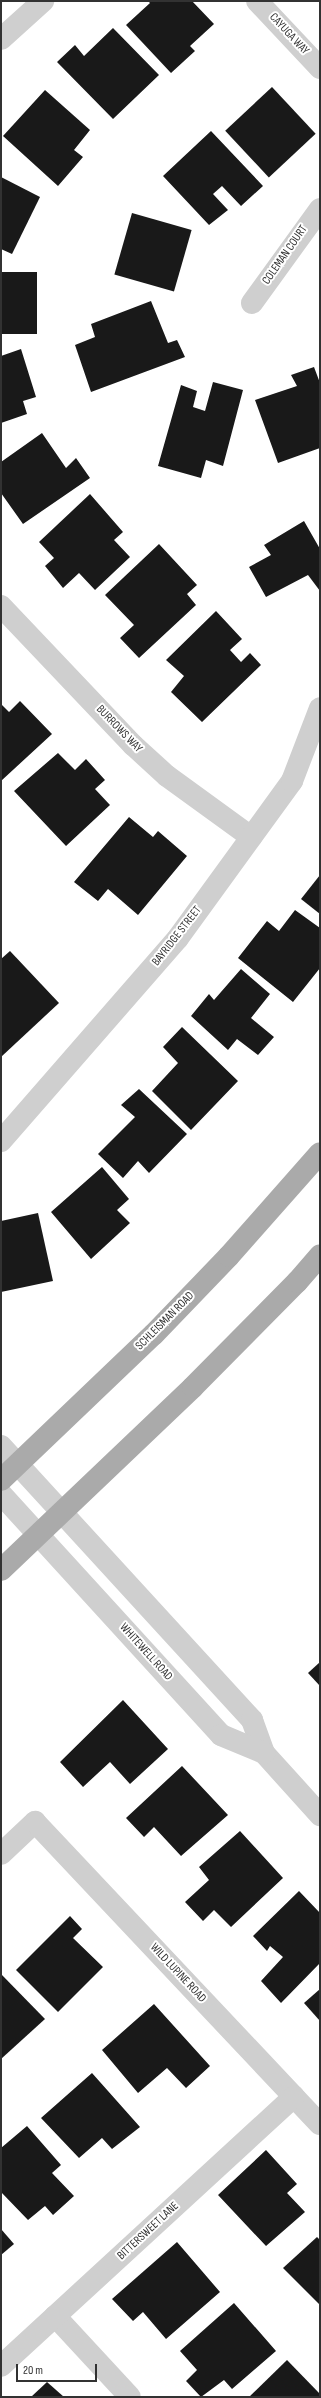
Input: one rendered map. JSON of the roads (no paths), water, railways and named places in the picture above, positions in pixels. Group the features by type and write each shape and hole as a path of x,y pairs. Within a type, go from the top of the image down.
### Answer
{"main road":[{"name":"SCHLEISMAN ROAD","path":"1,1480 159,1328 229,1256 320,1153"},
{"path":"1,1570 193,1387 297,1282 320,1256"}],"street":[{"path":"1,39 43,1"},
{"name":"CAYUGA WAY","path":"257,1 320,68"},
{"name":"COLEMAN COURT","path":"252,303 320,209"},
{"name":"BURROWS WAY","path":"1,606 156,765 251,837"},
{"name":"BAYRIDGE STREET","path":"1,1141 178,938 292,781 320,708"},
{"name":"WHITEWELL ROAD","path":"1,1446 252,1720 264,1753 320,1815"},
{"name":"WHITEWELL ROAD","path":"1,1494 221,1734 264,1753"},
{"name":"WILD LUPINE ROAD","path":"1,1854 35,1822 320,2124"},
{"name":"BITTERSWEET LANE","path":"1,2366 294,2097"},
{"path":"55,2316 130,2397"}]}
